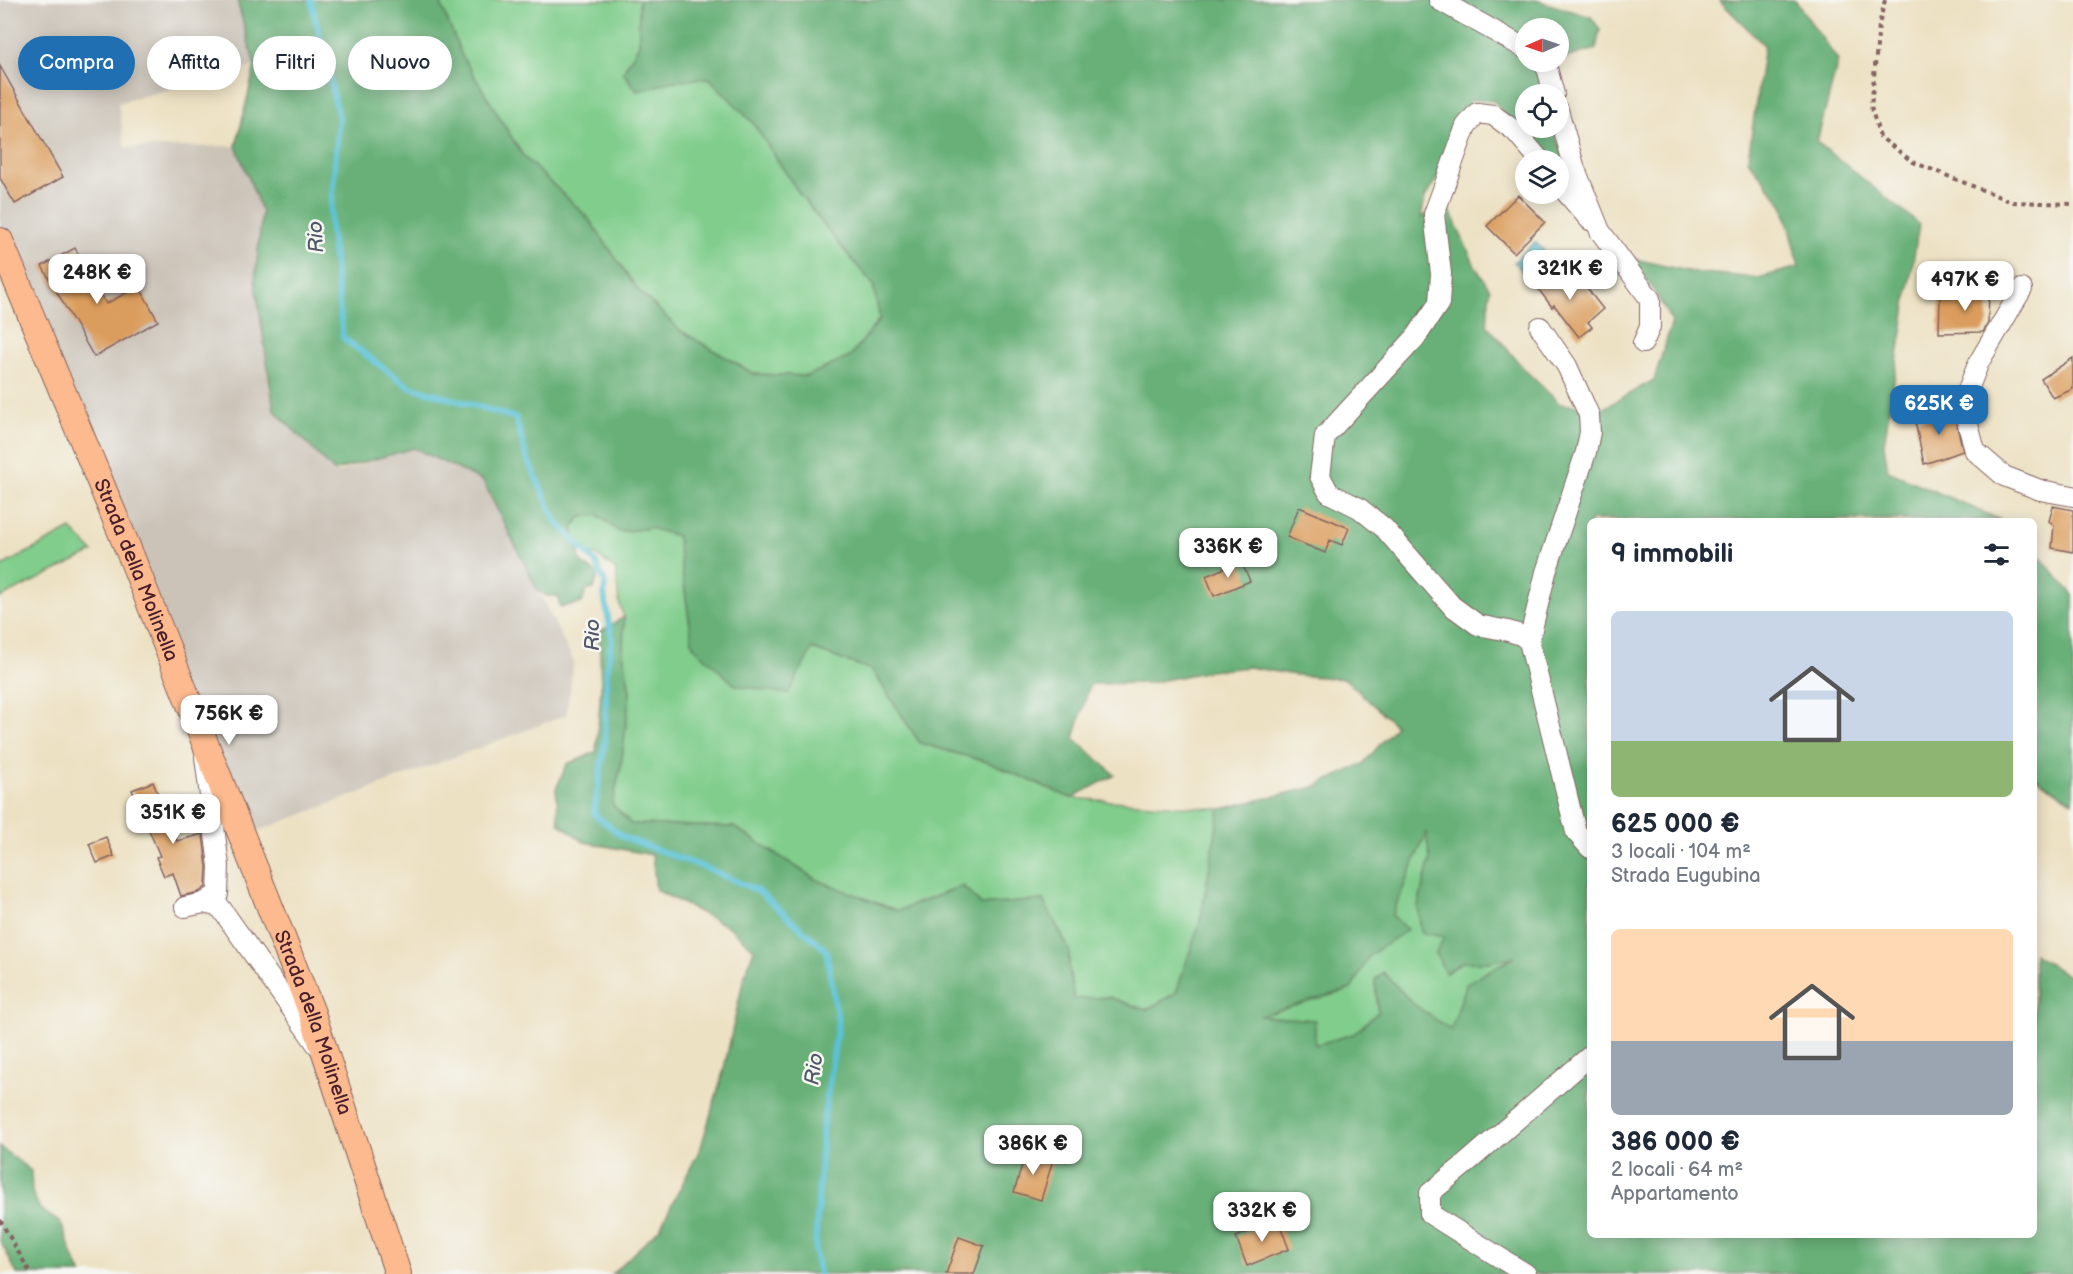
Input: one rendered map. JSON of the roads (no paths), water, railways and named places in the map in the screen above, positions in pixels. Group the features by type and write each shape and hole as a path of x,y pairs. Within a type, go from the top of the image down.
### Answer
{"main road":[{"name":"Strada della Molinella","path":"0,241 133,561 312,1014 398,1274"}],"street":[{"path":"1439,0 1515,43"},
{"path":"1529,641 1515,633 1478,625 1452,606 1384,528 1359,508 1329,493 1320,476 1320,470 1325,436 1416,338 1439,303 1441,274 1434,214 1466,126 1477,114 1493,115 1515,131 1531,150"},
{"path":"1566,138 1575,170 1600,231"},
{"path":"1569,196 1600,231 1650,299 1650,327 1643,343"},
{"path":"2022,289 1979,362 1969,387 1965,413 1976,450 2004,476 2040,490 2073,496"},
{"path":"1540,327 1568,366 1589,416 1590,432 1586,452 1546,572 1529,641 1576,832 1587,845"},
{"path":"203,738 207,788 219,866 218,894 194,905 220,907 327,1059"},
{"path":"1526,1274 1430,1214 1430,1193 1587,1059"}],"water":[{"path":"1535,242 1544,251 1523,272 1514,262"}],"waterway":[{"name":"Rio","path":"311,0 339,118 330,224 343,338 408,386 516,418 526,456 556,521 596,563 605,583 604,595 612,639 607,666 605,742 594,814 623,837 711,870 758,891 826,950 838,1022 823,1124 815,1250 819,1274"}]}
